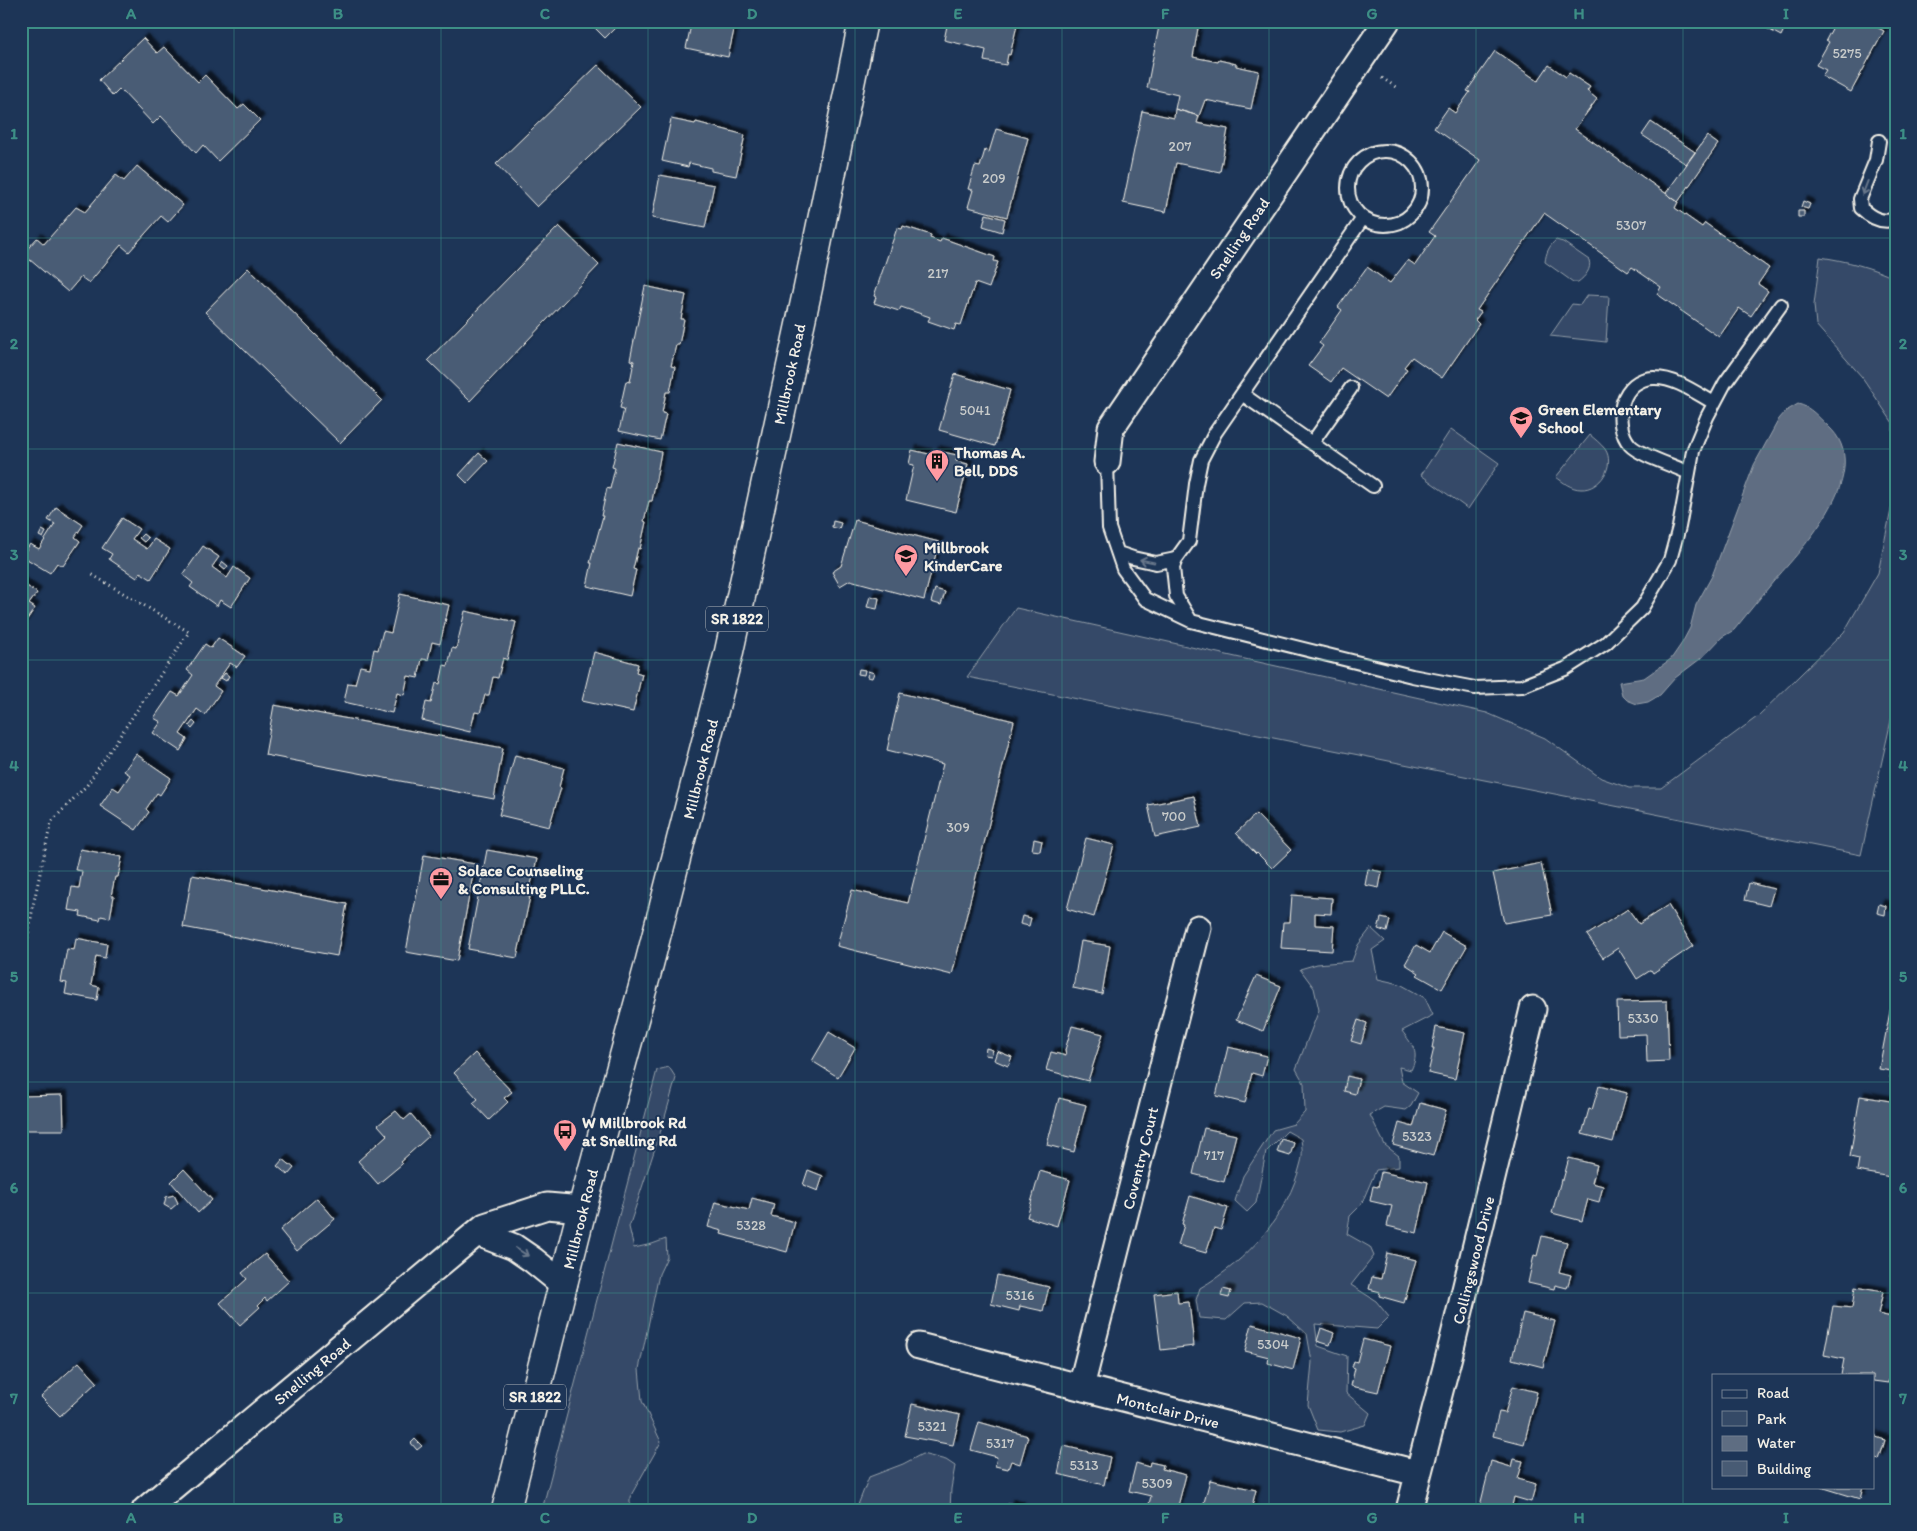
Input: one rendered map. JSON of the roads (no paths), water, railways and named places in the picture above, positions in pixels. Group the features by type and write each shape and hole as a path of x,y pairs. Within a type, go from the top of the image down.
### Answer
{"main road":[{"name":"Millbrook Road","path":"506,1510 582,1210 687,818 730,647 807,295 863,21"}],"street":[{"name":"Snelling Road","path":"1107,462 1111,428 1388,21"},
{"name":"Coventry Court","path":"1081,1387 1198,928"},
{"name":"Collingswood Drive","path":"1409,1510 1417,1473 1449,1356 1533,1009"},
{"name":"Snelling Road","path":"145,1510 486,1226 547,1206 582,1210"},
{"path":"478,1233 514,1247 534,1260 564,1285"},
{"name":"Montclair Drive","path":"919,1346 1417,1473"}],"lane":[{"path":"1879,141 1876,160 1860,199 1862,208 1875,219 1886,222 1896,219"},
{"path":"1378,152 1396,153 1411,162 1418,172 1422,184 1417,208 1409,217 1398,223 1386,226 1374,224 1363,218 1355,210 1350,199 1348,186 1357,164 1367,156 1378,152"},
{"path":"1192,621 1176,596 1173,567 1176,559 1189,541 1201,460 1215,433 1363,218"},
{"path":"1107,462 1109,528 1123,569 1146,599 1192,621 1412,676 1474,688 1522,686 1565,669 1606,643 1642,608 1670,560 1679,527 1693,450 1714,402 1725,383 1781,305"},
{"path":"1689,473 1642,453 1631,446 1623,435 1620,421 1621,407 1625,395 1633,386 1644,379 1653,377 1666,378 1714,402"},
{"path":"1312,443 1351,388"},
{"path":"1242,394 1373,486"},
{"path":"1118,553 1156,563 1176,559"}],"water":[{"path":"1798,404 1807,407 1818,416 1841,444 1844,464 1840,486 1830,508 1817,529 1734,630 1722,637 1704,656 1675,678 1660,695 1648,702 1637,704 1627,700 1622,695 1619,682 1644,678 1671,659 1682,643 1690,628 1696,605 1712,576 1754,465 1779,419 1786,411"}],"place":[{"name":"Green Elementary School","path":"1521,439"},
{"name":"Thomas A. Bell, DDS","path":"937,482"},
{"name":"Millbrook KinderCare","path":"906,577"},
{"name":"Solace Counseling & Consulting PLLC.","path":"441,900"},
{"name":"W Millbrook Rd at Snelling Rd","path":"565,1152"}]}
